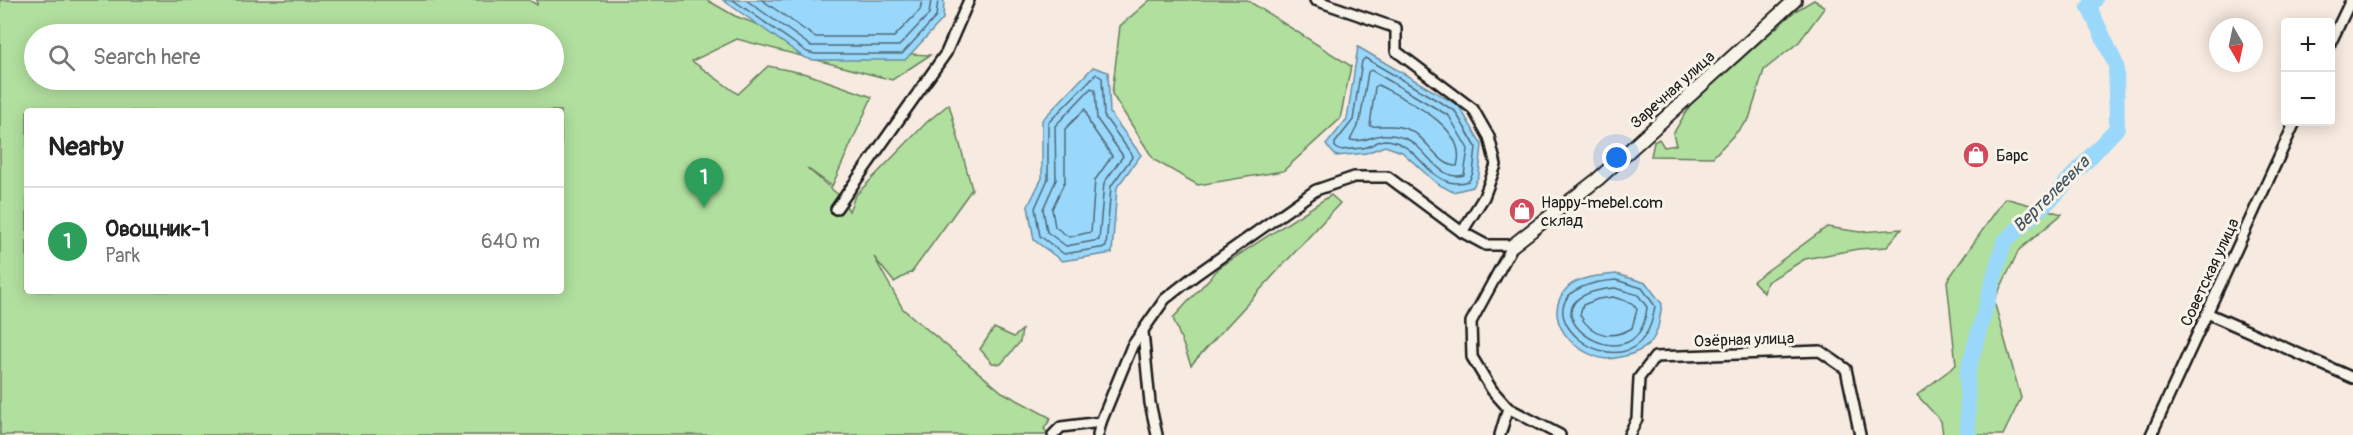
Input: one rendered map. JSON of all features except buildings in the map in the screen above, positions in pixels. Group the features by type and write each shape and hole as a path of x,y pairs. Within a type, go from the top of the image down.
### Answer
{"street":[{"path":"836,209 946,53 969,0"},
{"path":"1315,0 1396,28 1396,51 1473,109 1489,136 1496,165 1484,197 1461,232"},
{"name":"Заречная улица","path":"1513,245 1598,179 1795,0"},
{"path":"2335,35 2350,0"},
{"name":"Советская улица","path":"2151,435 2293,126"},
{"path":"1098,435 1101,422 1132,346 1165,299 1316,190 1354,177 1388,177 1461,232 1486,245 1513,245 1471,322 1472,357 1492,390 1508,408 1560,435"},
{"path":"2207,313 2353,378"},
{"path":"1143,332 1150,403 1157,435"},
{"name":"Озёрная улица","path":"1629,435 1637,419 1639,378 1654,357 1820,351 1846,369 1860,435"},
{"path":"1500,435 1508,408"},
{"path":"1053,435 1061,427 1101,422"}],"green space":[{"path":"0,0 529,0 537,5 537,0 707,0 735,16 823,49 930,55 892,80 737,39 692,61 738,94 768,66 807,74 872,97 832,186 807,168 842,198 849,211 855,196 927,122 949,104 972,189 912,272 894,282 874,257 903,309 1002,392 1051,418 1044,429 1047,432 1045,435 0,435"},
{"path":"1150,0 1247,0 1351,66 1340,119 1283,171 1198,185 1154,160 1112,94 1120,26"},
{"path":"1814,0 1825,7 1799,42 1764,70 1749,119 1713,157 1651,156 1654,142 1659,139 1664,147 1676,145 1673,134 1690,105 1795,11"},
{"path":"1331,195 1340,203 1191,365 1173,318 1220,267"},
{"path":"2005,198 2062,214 2019,250 1994,301 2021,398 2003,435 1943,435 1941,421 1917,395 1956,365 1947,281"},
{"path":"1827,227 1860,232 1901,229 1887,247 1858,249 1805,259 1767,282 1764,293 1753,281"},
{"path":"994,328 1014,337 1022,330 1020,342 1001,364 992,363 980,349"}],"water":[{"path":"723,0 944,0 943,19 905,60 814,60 805,58"},
{"path":"1358,47 1459,106 1482,145 1479,175 1473,187 1453,192 1436,183 1402,152 1385,146 1366,153 1336,156 1326,145 1347,119"},
{"path":"1093,67 1108,72 1110,113 1141,155 1117,187 1112,253 1062,261 1034,240 1028,206 1042,178 1042,120"},
{"path":"1616,274 1646,283 1662,304 1657,329 1648,345 1632,354 1607,359 1583,351 1573,343 1564,333 1557,310 1560,299 1573,283 1591,277"}],"waterway":[{"name":"Вертелеевка","path":"1968,435 1967,374 2004,242 2054,196 2117,128 2116,65 2089,7 2095,0"}],"place":[{"name":"Барс","path":"1976,155"},
{"name":"Овощник-1","path":"704,208"},
{"name":"Happy-mebel.com склад","path":"1522,211"}]}
